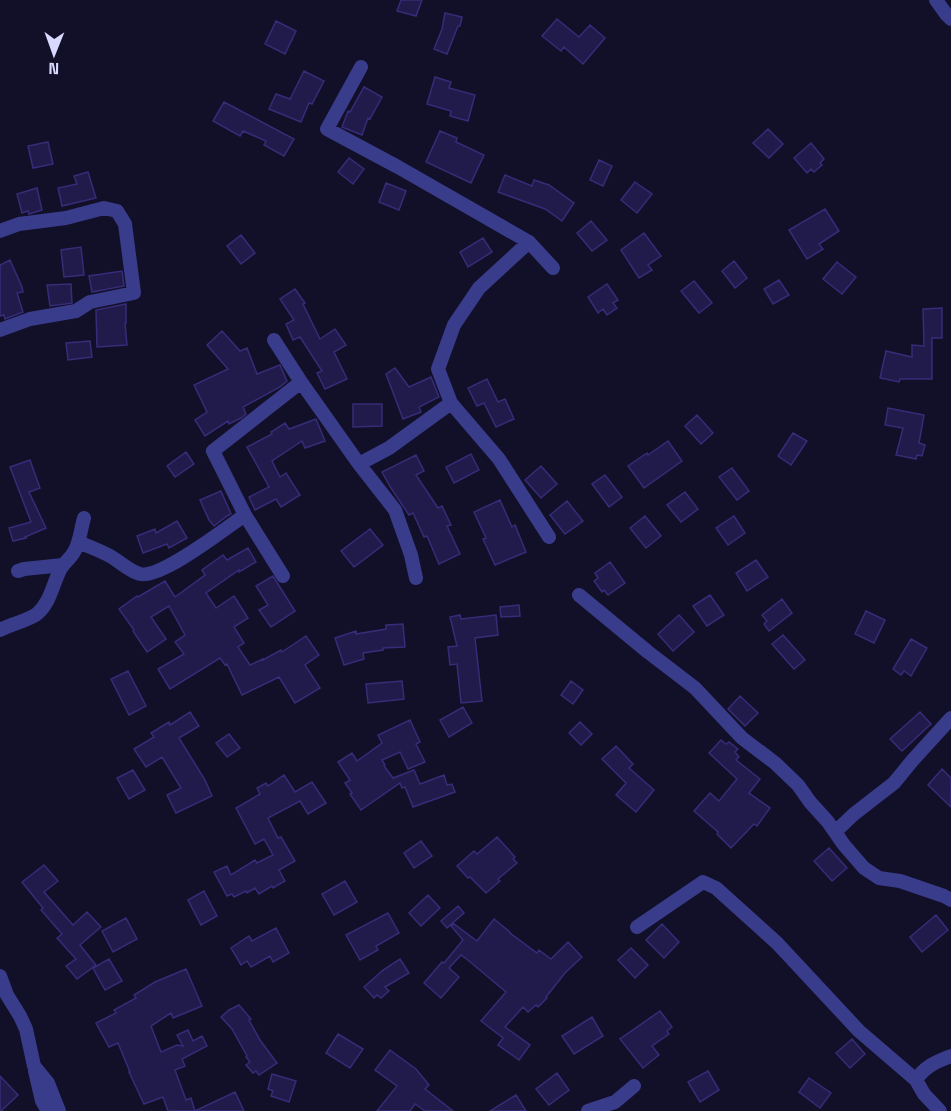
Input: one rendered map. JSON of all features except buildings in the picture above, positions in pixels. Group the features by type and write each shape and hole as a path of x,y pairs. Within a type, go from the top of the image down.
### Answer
{"street":[{"path":"936,0 951,19"},
{"path":"362,67 327,129 529,242 553,268"},
{"path":"0,231 19,224 66,218 104,208 117,211 125,224 134,293 90,302 76,311 30,319 0,330"},
{"path":"529,242 479,288 454,326 438,369 451,403 499,459 549,537"},
{"path":"274,340 359,464 395,510 411,555 416,578"},
{"path":"283,576 245,515 213,451 301,382"},
{"path":"359,464 389,448 451,403"},
{"path":"78,542 110,555 127,568 144,575 174,563 245,515"},
{"path":"0,630 36,615 47,602 63,565 76,549 84,519"},
{"path":"18,571 63,565"},
{"path":"579,595 695,688 742,738 775,763 798,785 864,868 879,878 949,893"},
{"path":"836,832 854,814 894,783 951,718"},
{"path":"637,927 703,882 716,888 777,943 859,1031 916,1080 924,1094 940,1111"},
{"path":"0,976 7,995 26,1029 42,1101 48,1111"},
{"path":"916,1080 935,1062 951,1056"},
{"path":"34,1066 48,1083 59,1111"},
{"path":"588,1111 615,1102 634,1086"}]}
